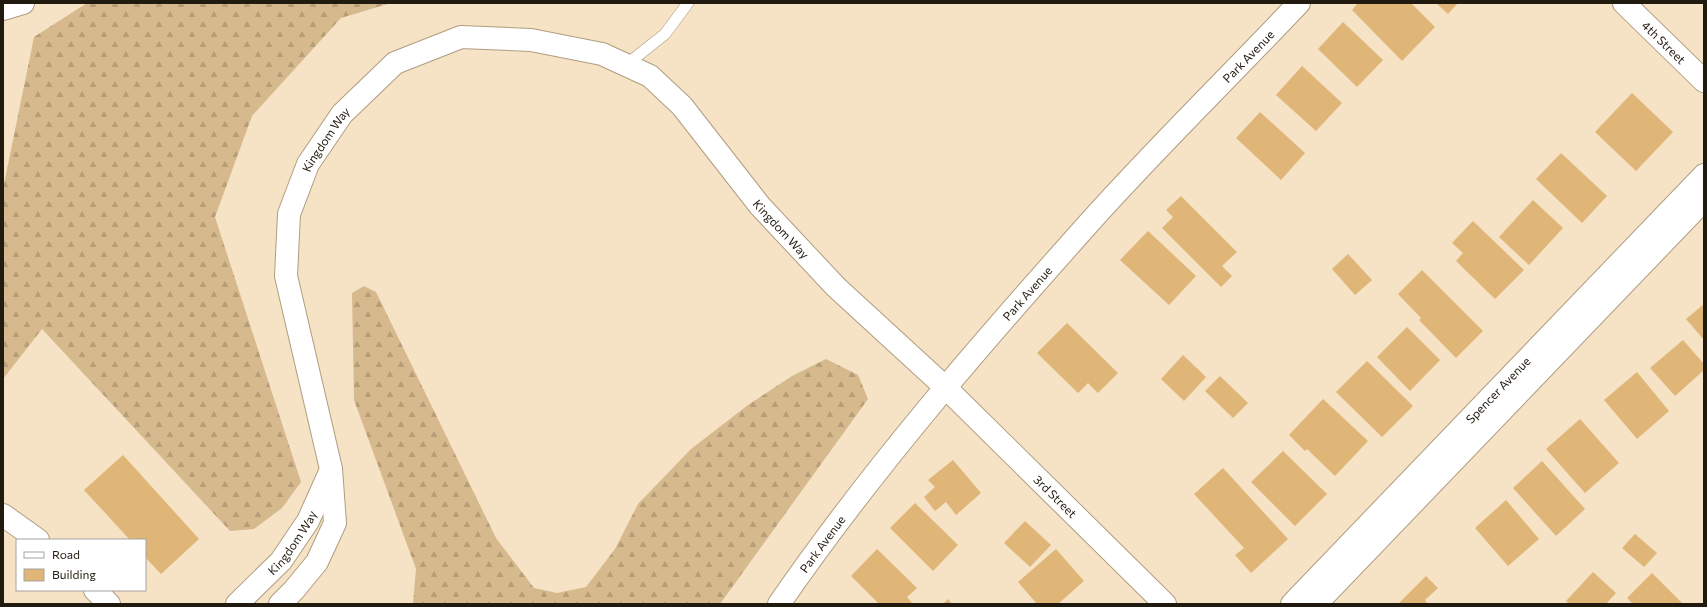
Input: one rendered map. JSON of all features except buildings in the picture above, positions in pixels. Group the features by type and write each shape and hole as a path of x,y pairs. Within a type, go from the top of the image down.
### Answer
{"main road":[{"path":"3,9 23,3"},
{"name":"Park Avenue","path":"778,604 805,565 874,475 946,388 1090,222 1299,3"},
{"name":"4th Street","path":"1624,3 1704,81"},
{"name":"Kingdom Way","path":"280,604 294,590 317,562 335,523 331,469 286,276 289,214 308,164 342,114 395,63 461,37 531,40 602,54 650,76 682,106 760,206 836,287 946,388"},
{"name":"Spencer Avenue","path":"1292,604 1704,175"},
{"name":"Spencer Avenue","path":"1316,604 1704,200"},
{"name":"3rd Street","path":"946,388 1165,604"},
{"name":"Kingdom Way","path":"237,604 281,561 308,521 331,469"},
{"path":"3,515 37,539"},
{"path":"95,591 109,604"}],"lane":[{"path":"626,65 665,34 688,3"}],"green space":[{"path":"87,3 391,3 341,18 252,116 215,217 301,482 282,508 254,529 230,531 42,329 3,379 3,189 34,37"},
{"path":"364,286 376,292 496,538 534,588 557,593 586,587 615,549 638,504 691,449 748,405 792,376 826,359 858,375 868,399 720,604 413,604 416,569 354,400 352,293"}]}
